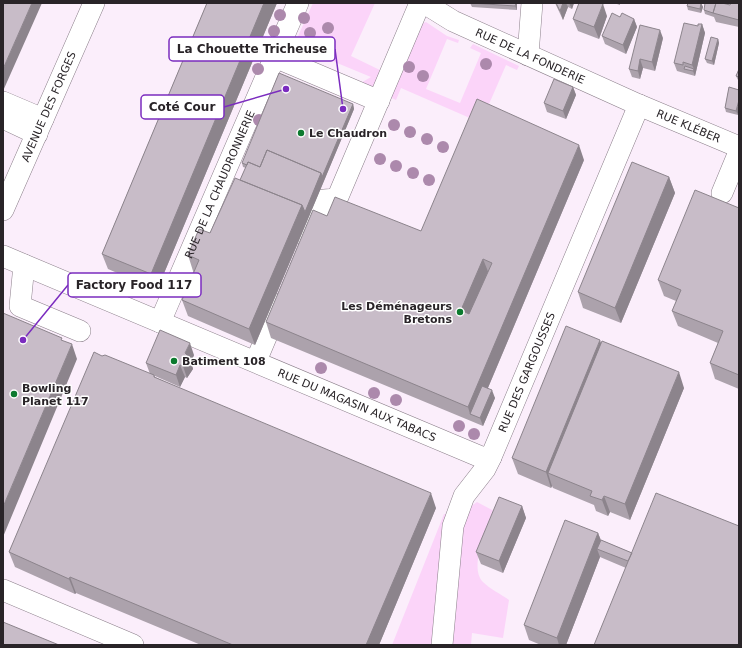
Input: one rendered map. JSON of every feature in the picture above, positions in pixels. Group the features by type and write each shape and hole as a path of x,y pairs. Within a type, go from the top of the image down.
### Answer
{"street":[{"name":"RUE DE LA CHAUDRONNERIE","path":"160,322 298,3"},
{"path":"300,258 324,200 337,199 420,3"},
{"name":"RUE DE LA FONDERIE","path":"424,3 453,21 638,105"},
{"path":"528,55 532,3"},
{"name":"AVENUE DES FORGES","path":"3,210 40,127 89,4"},
{"path":"275,57 379,101"},
{"path":"3,102 40,127"},
{"name":"RUE KLÉBER","path":"638,105 739,147"},
{"name":"RUE DES GARGOUSSES","path":"442,645 452,526 464,496 485,469 491,457 638,105"},
{"path":"3,118 40,127"},
{"path":"722,193 739,152"},
{"name":"RUE DU MAGASIN AUX TABACS","path":"3,256 256,361 481,457 491,457"},
{"path":"24,264 20,306 80,332"},
{"path":"256,361 287,287"},
{"path":"3,590 133,645"}],"shaded area":[{"path":"313,3 375,3 351,56 384,72 373,89 359,84 371,77 325,58 310,63 290,54"},
{"path":"426,22 447,36 459,40 458,43 447,39 426,89 460,103 481,53 470,48 473,44 519,66 517,70 506,65 486,111 479,122 401,88 396,100 390,97 417,26"},
{"path":"477,502 494,511 478,557 478,567 479,575 483,582 509,600 503,638 472,633 471,645 450,645 458,536 470,507"},
{"path":"444,514 450,515 434,645 392,645"}],"building":[{"path":"3,3 32,3 3,69"},
{"path":"207,3 264,3 151,274 102,254"},
{"path":"471,3 516,3 515,6"},
{"path":"556,3 563,3 560,11"},
{"path":"579,3 603,4 594,27 573,19"},
{"path":"688,3 701,3 700,9 687,6"},
{"path":"705,3 716,3 713,13 704,10"},
{"path":"716,3 730,5 731,3 739,3 739,20 713,13"},
{"path":"612,13 620,17 622,13 634,19 623,45 602,36"},
{"path":"684,23 698,26 698,24 702,24 692,65 683,62 683,65 674,63"},
{"path":"640,25 660,30 652,62 640,59 638,71 629,69"},
{"path":"711,37 718,39 712,61 705,59"},
{"path":"685,66 694,69 693,71 684,69"},
{"path":"739,69 739,77 736,76"},
{"name":"Le Chaudron","path":"279,73 353,104 322,177 321,173 267,150 260,167 248,162 247,165 242,163"},
{"path":"554,79 573,87 563,111 544,103"},
{"path":"729,87 739,90 739,100 736,111 725,108"},
{"path":"477,99 579,145 468,407 266,322 313,210 327,216 335,197 421,231","holes":["483,259 492,263 469,314 461,310"]},
{"path":"267,150 321,173 305,212 302,205 240,180 248,162 260,167"},
{"path":"632,162 669,177 615,308 578,292"},
{"path":"235,178 302,205 249,329 182,300 199,260 188,255 199,229 210,233"},
{"path":"695,190 739,208 739,375 710,363 723,331 672,311 681,290 658,280"},
{"path":"3,313 62,338 61,340 72,344 3,507"},
{"path":"566,326 600,340 546,472 512,458"},
{"path":"160,330 190,343 185,353 189,357 183,366 180,365 176,375 146,363"},
{"path":"602,341 679,372 625,504 604,496 602,500 590,496 592,491 548,473"},
{"path":"94,352 154,375 154,377 431,493 366,645 233,645 70,577 69,579 9,552"},
{"path":"482,386 492,390 480,418 470,414"},
{"path":"656,493 739,526 739,645 594,645"},
{"path":"499,497 522,506 499,561 476,552"},
{"path":"565,520 598,533 557,638 524,625"},
{"path":"601,540 632,553 628,561 597,549"},
{"path":"3,622 59,645 3,645"}],"place":[{"name":"Coté Cour","path":"286,89"},
{"name":"La Chouette Tricheuse","path":"343,109"},
{"name":"Le Chaudron","path":"301,133"},
{"name":"Les Déménageurs Bretons","path":"460,312"},
{"name":"Factory Food 117","path":"23,340"},
{"name":"Batiment 108","path":"174,361"},
{"name":"Bowling Planet 117","path":"14,394"}]}
